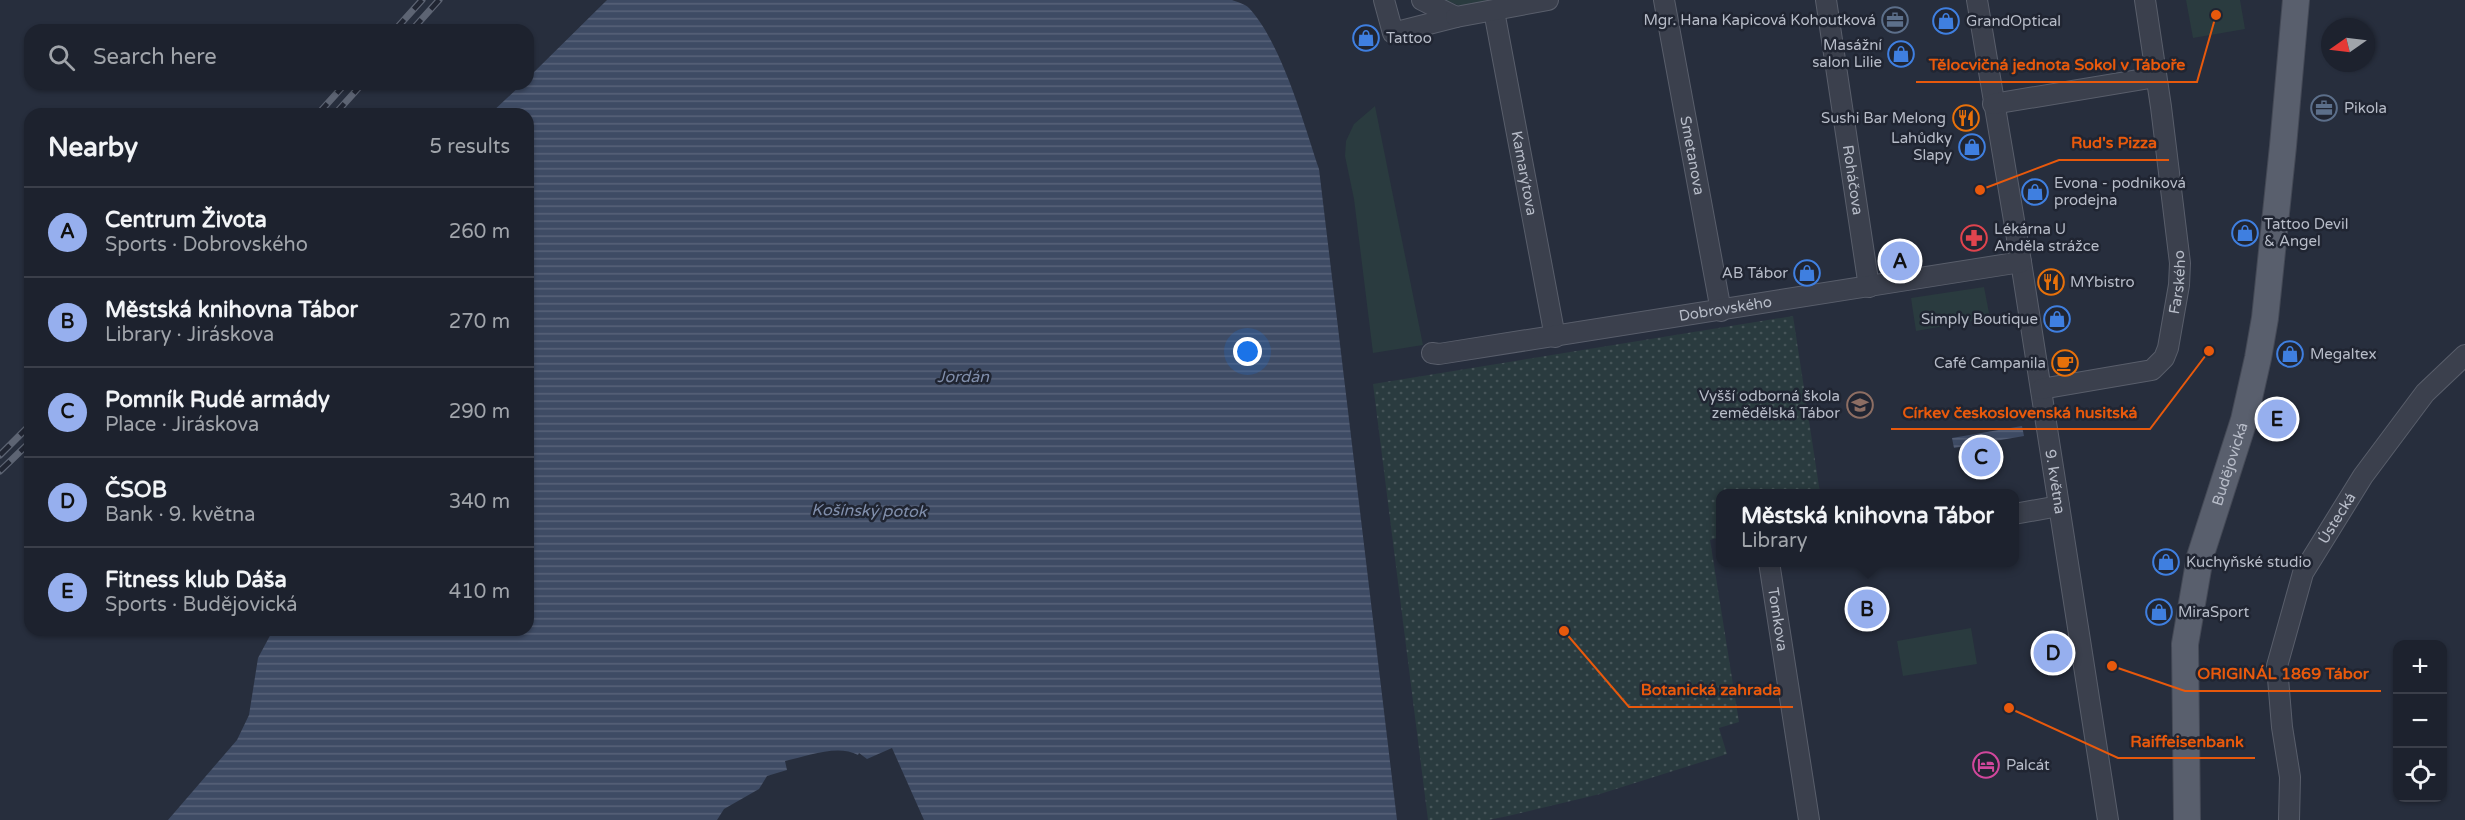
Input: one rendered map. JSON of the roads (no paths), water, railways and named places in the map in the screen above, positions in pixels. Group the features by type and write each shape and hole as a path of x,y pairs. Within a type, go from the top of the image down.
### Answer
{"main road":[{"name":"Budějovická","path":"2187,820 2185,644 2200,557 2241,430 2265,318 2283,155 2296,0"}],"street":[{"path":"1384,0 1394,33 1456,17 1548,0"},
{"path":"1422,0 1456,17"},
{"name":"Smetanova","path":"1664,0 1721,311"},
{"name":"Roháčova","path":"1826,0 1869,287"},
{"name":"9. května","path":"1977,0 2021,262 2108,820"},
{"name":"Farského","path":"2041,389 2152,370 2164,358 2168,348 2179,285 2180,263 2145,0"},
{"name":"Kamarýtova","path":"1494,11 1554,337"},
{"path":"1993,104 2156,77"},
{"name":"Dobrovského","path":"1432,353 1439,354 1554,337 2021,262"},
{"name":"Ústecká","path":"2289,820 2290,777 2282,727 2277,666 2303,573 2363,476 2425,393 2465,355"},
{"path":"2019,513 2059,506"},
{"name":"Tomkova","path":"1770,567 1809,820"}],"water":[{"name":"Jordán","path":"607,0 1232,0 1249,8 1261,23 1281,62 1299,107 1319,169 1397,820 924,820 892,748 867,759 859,753 858,755 832,751 785,761 787,770 767,776 759,789 724,809 717,820 168,820 237,740 249,715 258,658 270,636 534,636 534,108 496,108 516,90 534,90 534,72"},
{"path":"2022,426 2024,436 1954,448 1952,438"}],"railway":[{"path":"400,24 422,0"},
{"path":"417,24 439,0"},
{"path":"323,108 340,90"},
{"path":"340,108 357,90"},
{"path":"0,455 24,431"},
{"path":"0,471 24,448"}],"place":[{"name":"Tělocvičná jednota Sokol v Táboře","path":"2216,15"},
{"name":"Mgr. Hana Kapicová Kohoutková","path":"1895,20"},
{"name":"GrandOptical","path":"1946,21"},
{"name":"Tattoo","path":"1366,38"},
{"name":"Masážní salon Lilie","path":"1901,54"},
{"name":"Pikola","path":"2324,108"},
{"name":"Sushi Bar Melong","path":"1966,118"},
{"name":"Lahůdky Slapy","path":"1972,147"},
{"name":"Rud's Pizza","path":"1980,190"},
{"name":"Evona - podniková prodejna","path":"2035,192"},
{"name":"Tattoo Devil & Angel","path":"2245,233"},
{"name":"Lékárna U Anděla strážce","path":"1974,238"},
{"name":"Centrum Života","path":"1900,261"},
{"name":"AB Tábor","path":"1807,273"},
{"name":"MYbistro","path":"2051,282"},
{"name":"Simply Boutique","path":"2057,319"},
{"name":"Církev československá husitská","path":"2209,351"},
{"name":"Megaltex","path":"2290,354"},
{"name":"Café Campanila","path":"2065,363"},
{"name":"Vyšší odborná škola zemědělská Tábor","path":"1860,405"},
{"name":"Fitness klub Dáša","path":"2277,419"},
{"name":"Pomník Rudé armády","path":"1981,457"},
{"name":"Kuchyňské studio","path":"2166,562"},
{"name":"Městská knihovna Tábor","path":"1867,609"},
{"name":"MiraSport","path":"2159,612"},
{"name":"Botanická zahrada","path":"1564,631"},
{"name":"ČSOB","path":"2053,653"},
{"name":"ORIGINÁL 1869 Tábor","path":"2112,666"},
{"name":"Raiffeisenbank","path":"2009,708"},
{"name":"Palcát","path":"1986,765"}],"water label":[{"name":"Košínský potok","path":"869,511"}]}
